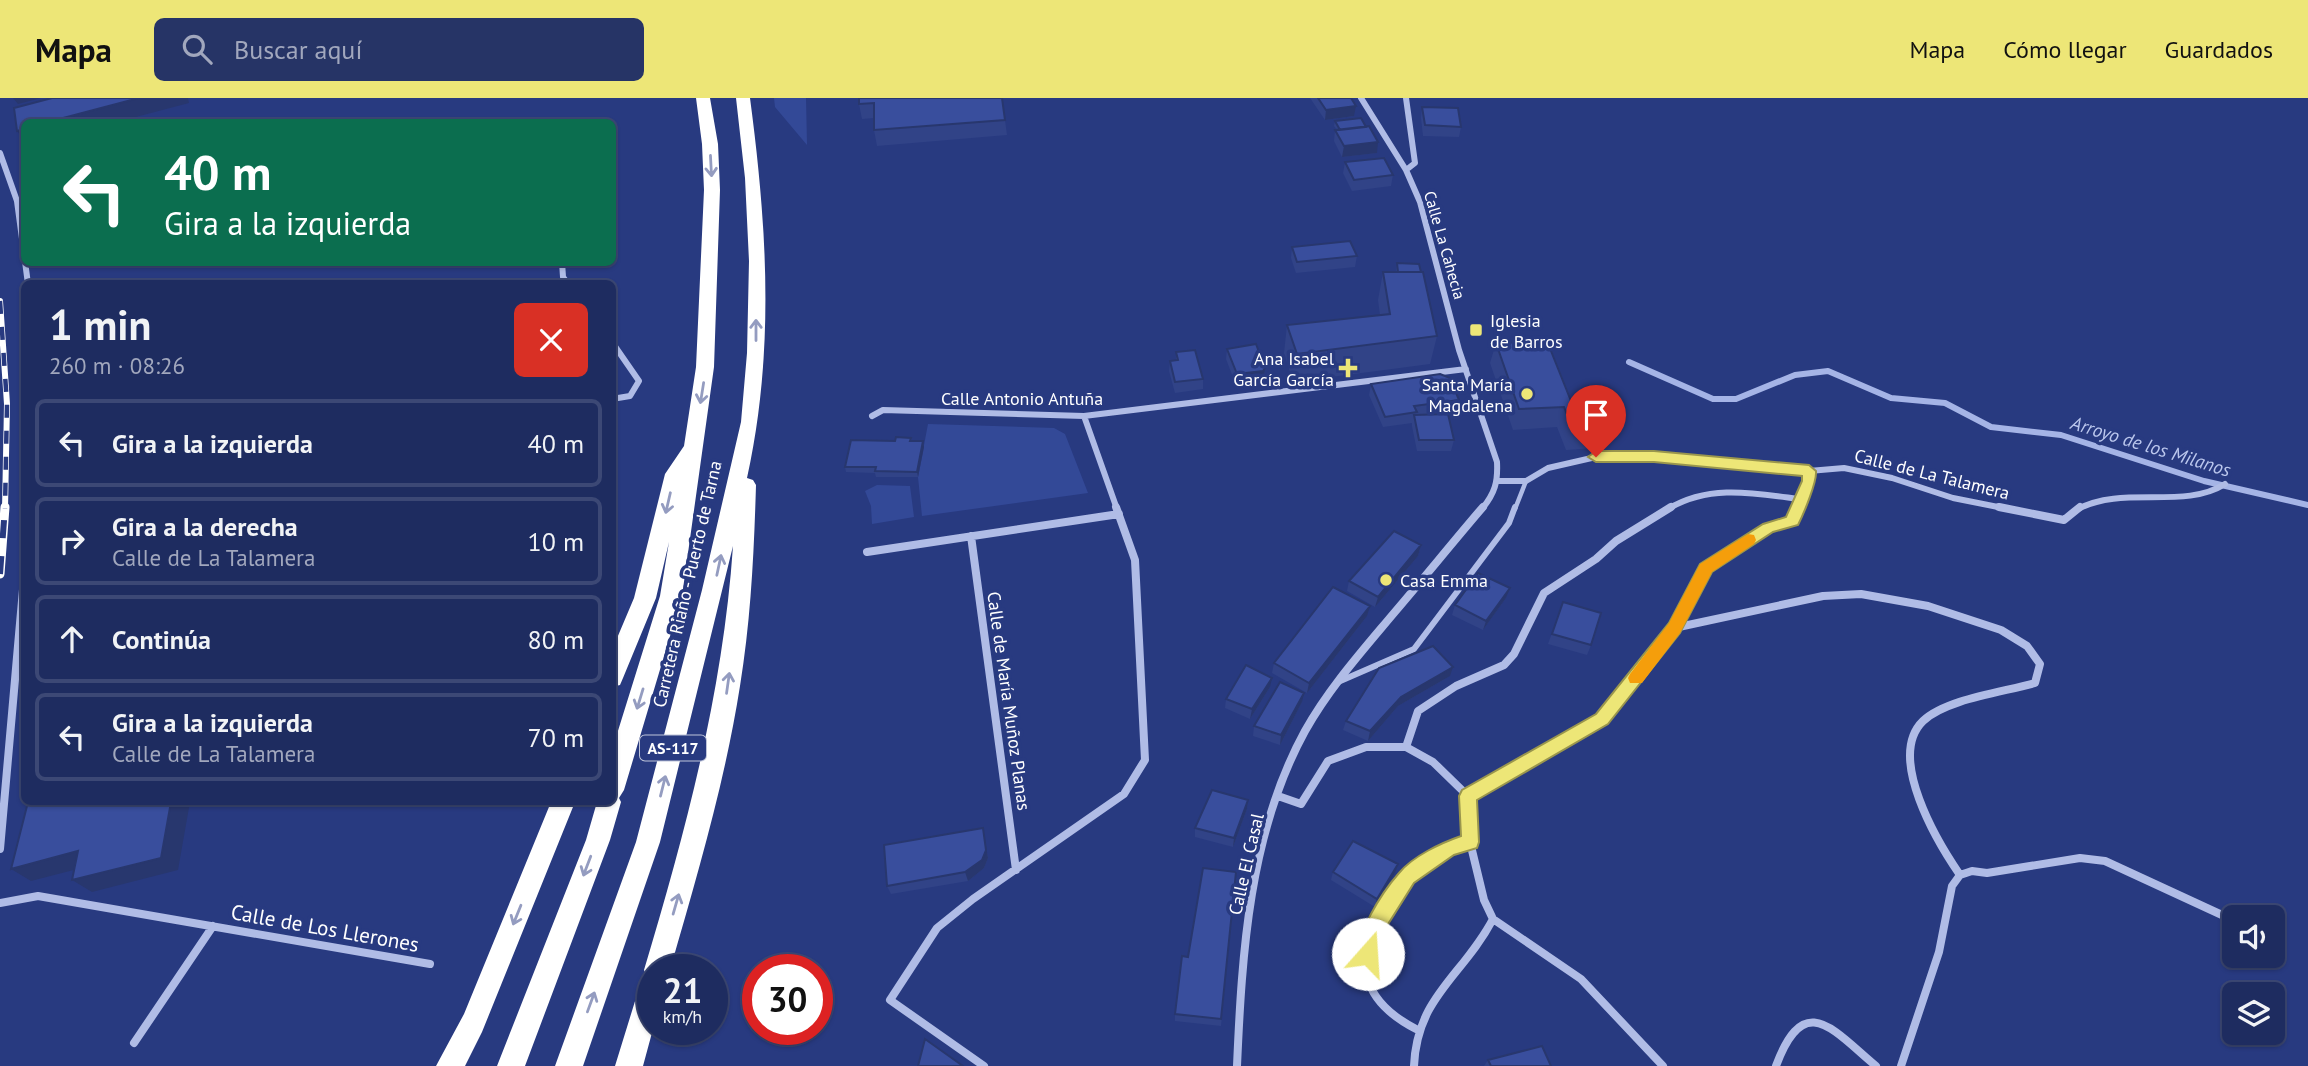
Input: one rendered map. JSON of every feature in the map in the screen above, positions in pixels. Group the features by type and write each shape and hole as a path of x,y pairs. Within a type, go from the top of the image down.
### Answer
{"highway":[{"name":"Carretera Riaño - Puerto de Tarna","path":"616,777 671,596 705,367 711,263 710,144 703,98"},
{"name":"Carretera Riaño - Puerto de Tarna","path":"569,1066 648,842 713,590 750,422 756,353 757,261 753,178 743,98"},
{"path":"662,954 724,716 741,588 750,422"},
{"path":"616,668 645,598 674,474 694,441"},
{"path":"450,1066 473,1023 561,805"},
{"path":"512,1066 598,840 608,805"},
{"path":"629,1066 637,1039"}],"street":[{"name":"Calle La Cahecia","path":"1362,98 1406,170 1420,202 1466,369"},
{"path":"1406,98 1411,116 1415,163 1406,170"},
{"path":"0,153 17,201 21,231"},
{"path":"616,347 639,381 638,389 625,400 616,400"},
{"path":"1466,369 1497,462 1498,481"},
{"name":"Calle Antonio Antuña","path":"872,416 883,410 1084,416 1466,369"},
{"path":"984,1066 890,1000 937,928 973,899 1124,794 1145,760 1135,560 1084,416"},
{"name":"Calle de La Talamera","path":"1498,481 1526,481 1548,468 1596,457 1654,456 1809,471 1844,468 1892,478 1953,498 2051,519 2069,518 2080,507 2118,497 2209,495 2222,486"},
{"path":"1468,796 1602,719 1674,628 1706,568 1768,528 1792,521 1799,499 1810,481 1809,471"},
{"name":"Calle El Casal","path":"1237,1066 1247,929 1255,877 1278,796 1298,743 1336,683 1492,497 1498,481"},
{"path":"1406,747 1418,711 1457,686 1504,665 1514,654 1544,593 1596,559 1616,541 1676,504 1710,492 1743,492 1799,499"},
{"path":"867,552 1119,514"},
{"name":"Calle de María Muñoz Planas","path":"971,536 1016,870"},
{"path":"1674,628 1701,620 1842,593 1961,616 2004,631 2032,648 2042,664 2042,674 2035,683 1945,709 1923,721 1914,737 1911,755 1912,779 1950,862 1960,874"},
{"path":"0,849 21,612"},
{"path":"1278,796 1301,804 1328,761 1366,747 1406,747 1433,762 1468,796 1470,842 1485,900 1493,919 1581,979 1642,1040 1663,1066"},
{"path":"1416,1029 1398,1020 1373,991 1365,973 1370,934 1407,877 1449,849 1470,842"},
{"path":"1901,1066 1933,971 1952,886 1960,874 1972,871 1987,873 2081,858 2105,860 2222,915"},
{"name":"Calle de Los Llerones","path":"0,903 38,896 430,964"},
{"path":"1414,1066 1412,1049 1416,1029 1436,996 1486,936 1493,919"},
{"name":"Calle de Los Llerones","path":"134,1043 213,926"},
{"path":"1776,1066 1782,1043 1793,1028 1810,1022 1827,1025 1876,1066"}],"lane":[{"path":"1336,683 1414,649 1509,523 1526,481"}],"shaded area":[{"path":"774,98 806,98 807,145 775,107"},
{"path":"928,424 1054,428 1065,434 1088,493 922,516 918,477"},
{"path":"877,485 910,486 914,517 872,524 871,506 865,491"}],"building":[{"path":"52,98 139,98 59,119 21,119 21,130 17,131 14,108"},
{"path":"859,98 1002,98 1005,120 874,130 874,103 859,104"},
{"path":"1318,98 1351,98 1356,106 1326,110"},
{"path":"1422,107 1458,108 1461,127 1425,125"},
{"path":"1361,118 1366,127 1340,130 1335,121"},
{"path":"1369,126 1378,142 1344,146 1335,130"},
{"path":"1384,158 1393,175 1354,180 1345,162"},
{"path":"1350,241 1357,256 1297,262 1292,247"},
{"path":"1397,263 1419,264 1421,272 1398,272"},
{"path":"1383,272 1423,272 1437,336 1297,354 1287,325 1390,314"},
{"path":"1547,341 1573,406 1594,405 1603,428 1573,430 1564,407 1519,409 1496,343"},
{"path":"1256,344 1265,368 1263,371 1237,374 1227,349"},
{"path":"1195,350 1203,379 1175,382 1170,361 1178,360 1176,352"},
{"path":"1440,374 1450,378 1459,400 1414,406 1417,412 1385,417 1371,384"},
{"path":"1448,414 1454,440 1419,440 1414,415"},
{"path":"896,437 923,441 917,472 875,471 876,467 845,467 851,440 895,441"},
{"path":"1394,531 1421,545 1378,597 1349,581"},
{"path":"1478,573 1510,588 1486,621 1455,605"},
{"path":"1333,587 1370,606 1309,683 1274,663"},
{"path":"1563,602 1601,613 1591,645 1552,634"},
{"path":"1433,646 1453,667 1401,697 1370,731 1346,721 1379,668"},
{"path":"1246,665 1272,678 1252,709 1226,699"},
{"path":"1280,682 1304,693 1281,735 1254,726"},
{"path":"1212,790 1248,800 1234,838 1195,828"},
{"path":"27,805 170,805 161,858 72,880 78,851 11,869"},
{"path":"983,828 986,850 982,860 965,872 887,886 884,845"},
{"path":"1353,841 1398,864 1377,899 1333,872"},
{"path":"1203,868 1236,872 1221,1019 1175,1014 1182,956 1188,957"},
{"path":"925,1039 963,1066 918,1066"},
{"path":"1542,1046 1551,1066 1491,1066 1488,1060"}],"waterway":[{"name":"Arroyo de los Milanos","path":"1629,362 1713,399 1736,399 1795,375 1828,371 1891,398 1945,403 1991,427 2061,435 2204,481 2308,505"}],"railway":[{"path":"0,301 7,404 5,509"},
{"path":"0,574 5,507"}],"slow traffic":[{"path":"1636,678 1674,628 1706,568 1748,540"}],"place":[{"name":"Iglesia de Barros","path":"1476,330"},
{"name":"Ana Isabel García García","path":"1348,368"},
{"name":"Santa María Magdalena","path":"1527,394"},
{"name":"Casa Emma","path":"1386,580"}],"route":[{"path":"1368,954 1370,934 1407,877 1449,849 1470,842 1468,796 1602,719 1674,628 1706,568 1768,528 1792,521 1799,499 1810,481 1809,471 1654,456 1596,457"}]}
